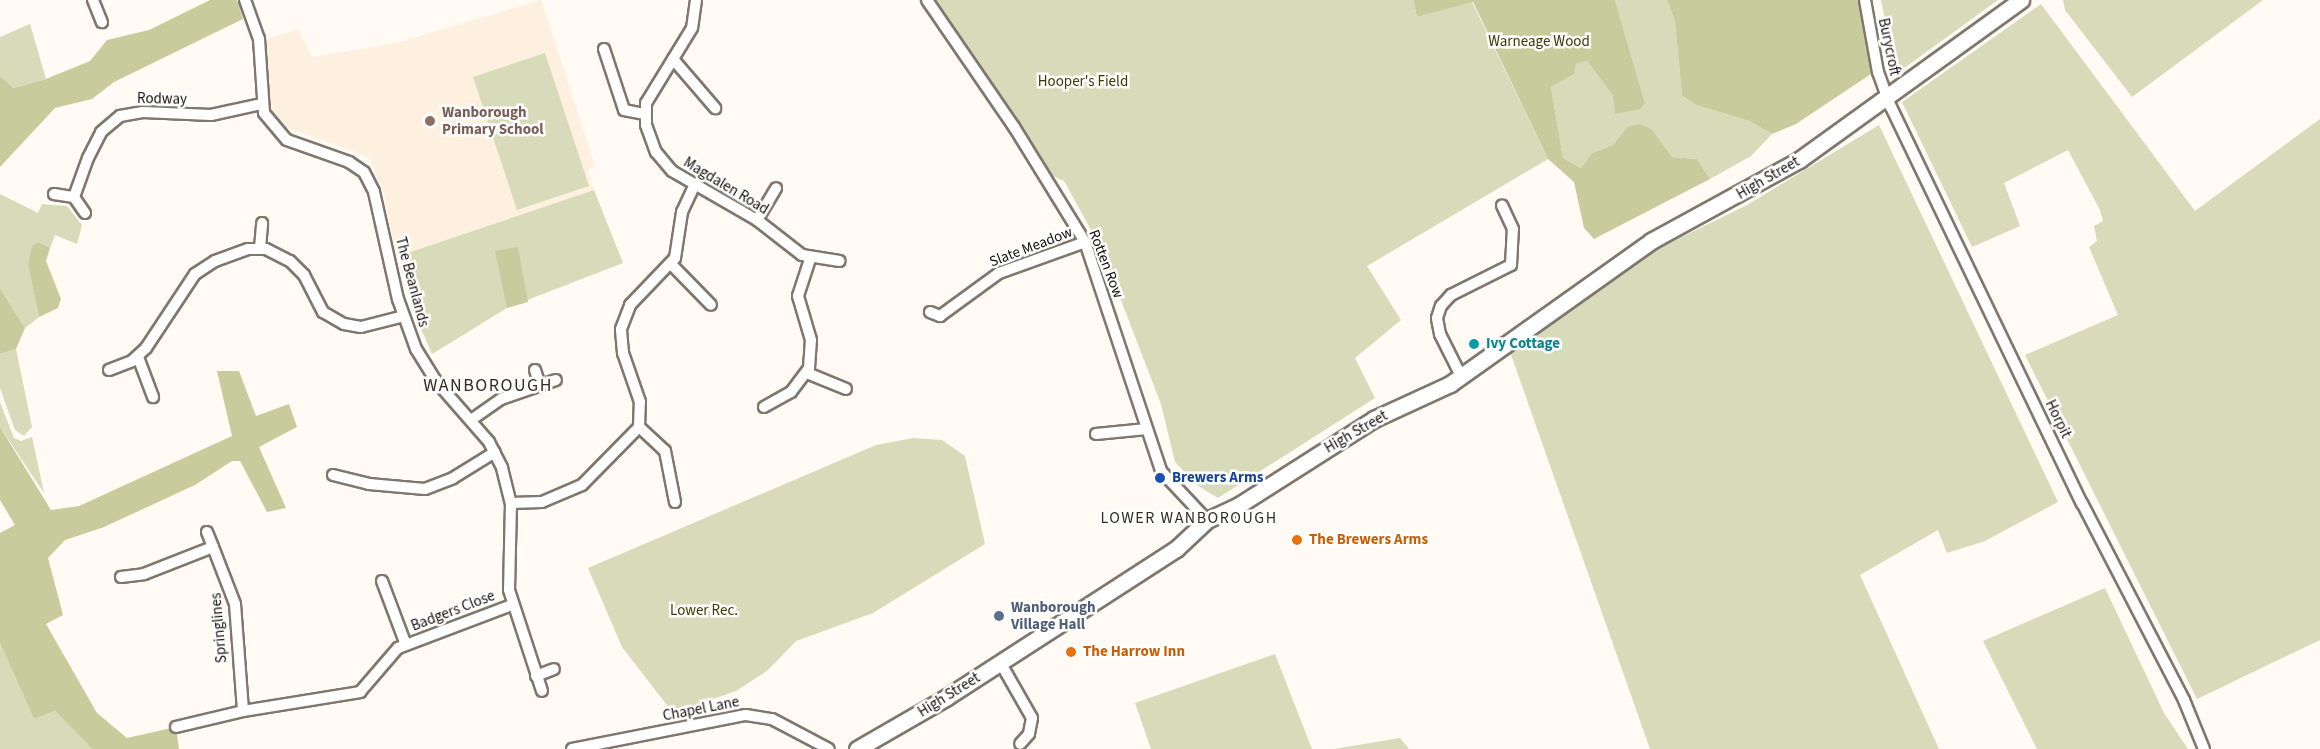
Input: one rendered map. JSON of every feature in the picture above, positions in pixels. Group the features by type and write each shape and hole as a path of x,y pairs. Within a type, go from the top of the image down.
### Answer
{"street":[{"path":"93,0 102,21"},
{"path":"245,0 260,45 261,104"},
{"path":"604,49 624,110 644,114 653,88 692,28 696,0"},
{"name":"Rotten Row","path":"927,0 1014,127 1085,242 1161,471 1207,520"},
{"name":"Burycroft","path":"1864,0 1878,72 1888,99"},
{"name":"High Street","path":"856,749 1000,662 1176,549 1207,520 1239,505 1366,423 1436,392 1651,241 1799,160 1888,99 2021,0"},
{"path":"673,59 715,108"},
{"name":"Horpit","path":"1888,99 2082,503 2184,699 2204,749"},
{"name":"Rodway","path":"75,196 92,148 120,116 143,112 220,115 261,104"},
{"name":"The Beanlands","path":"261,104 269,121 286,140 349,162 368,179 404,316 425,365 495,452 507,480 511,503 508,577 512,605 542,691"},
{"name":"Magdalen Road","path":"644,114 659,158 695,184 757,220 810,258 840,261"},
{"path":"511,503 542,502 582,485 639,427 640,402 623,353 621,329 630,305 671,264 680,244 682,212 695,184"},
{"path":"757,220 776,188"},
{"path":"54,194 75,196 85,213"},
{"path":"1461,376 1440,334 1437,318 1441,306 1457,291 1511,265 1513,229 1502,205"},
{"path":"260,248 262,223"},
{"name":"Slate Meadow","path":"930,312 940,316 999,273 1085,242"},
{"path":"109,370 138,357 159,332 190,279 207,265 248,249 260,248 279,254 294,265 323,312 336,321 361,327 404,316"},
{"path":"764,407 790,392 807,373 812,347 798,296 810,258"},
{"path":"671,264 711,305"},
{"path":"138,357 153,397"},
{"path":"535,370 540,385"},
{"path":"807,373 846,388"},
{"path":"471,420 495,402 556,380"},
{"path":"639,427 665,451 675,502"},
{"path":"1096,434 1147,429"},
{"path":"333,475 362,483 425,489 453,478 495,452"},
{"name":"Springlines","path":"207,532 235,604 243,711"},
{"path":"121,577 144,574 213,547"},
{"name":"Badgers Close","path":"382,581 406,645"},
{"name":"Badgers Close","path":"243,711 352,694 367,687 383,661 406,645 512,605"},
{"path":"1000,662 1032,718 1029,734 1020,744"},
{"path":"536,676 554,669"},
{"path":"176,727 243,711"},
{"name":"Chapel Lane","path":"572,749 746,715 772,719 829,749"}],"shaded area":[{"name":"Wanborough Primary School","path":"541,0 595,166 587,170 594,190 396,257 384,193 369,157 288,128 273,113 262,41 298,29 312,57 396,43"}],"green space":[{"path":"210,0 237,0 243,19 114,82 92,99 55,108 0,167 0,76 13,88 46,79 90,61 107,40 149,30"},
{"name":"Hooper's Field","path":"927,0 1413,0 1417,17 1472,2 1548,159 1367,266 1401,320 1355,358 1375,398 1218,498 1197,485 1175,462 1161,404 1100,246 1064,181 1041,171"},
{"name":"Warneage Wood","path":"1413,0 1615,0 1645,103 1640,109 1615,114 1613,96 1587,61 1576,64 1574,74 1551,87 1563,158 1581,168 1592,153 1613,145 1627,127 1639,124 1651,129 1672,157 1697,159 1710,179 1594,239 1584,228 1574,182 1548,159 1473,2 1417,17"},
{"path":"1615,0 1667,0 1675,22 1682,96 1696,105 1749,121 1772,134 1751,156 1710,179 1697,159 1672,157 1627,127 1613,145 1592,153 1581,168 1563,158 1551,87 1573,74 1576,64 1587,61 1613,96 1645,103"},
{"path":"1667,0 1860,0 1871,74 1796,124 1772,134 1749,121 1696,105 1682,96 1675,22"},
{"path":"1881,0 1998,0 1896,74"},
{"path":"2063,0 2263,0 2132,97 2065,10"},
{"path":"2041,4 2195,211 2320,119 2320,640 2197,699 2025,355 2118,315 2089,247 2097,241 2094,226 2103,221 2100,210 2068,150 2004,183 2020,226 1972,247 1902,102"},
{"path":"30,24 46,79 12,88 0,76 0,37"},
{"path":"545,53 589,186 517,210 473,77"},
{"path":"1879,125 2058,502 1985,541 1947,553 1938,530 1860,575 1939,749 1650,749 1510,352 1655,250 1747,205"},
{"path":"594,190 623,263 507,308 432,354 413,310 399,256"},
{"path":"0,194 38,213 42,204 67,206 82,225 77,244 55,235 50,248 39,242 28,266 39,317 25,328 0,288"},
{"path":"39,242 50,248 46,261 61,299 58,308 39,317 28,266 32,246"},
{"path":"518,247 528,302 507,308 495,251"},
{"path":"0,288 25,328 16,349 0,354"},
{"path":"16,349 32,427 24,436 15,430 0,388 0,354"},
{"path":"217,371 239,371 256,416 289,404 297,427 259,447 286,508 267,512 240,461 232,461 195,485 104,527 65,540 48,558 63,615 46,624 97,713 127,738 176,727 179,749 92,749 55,711 34,719 0,643 0,533 15,525 0,500 0,427 51,510 79,506 232,436"},
{"path":"0,402 14,438 21,441 32,437 44,493 0,427"},
{"name":"Lower Rec.","path":"913,438 942,440 965,456 985,544 873,613 796,641 768,670 736,691 673,713 622,647 588,568 876,445"},
{"path":"2105,588 2164,713 2188,749 2037,749 1983,641"},
{"path":"0,643 34,719 55,711 92,749 0,749"},
{"path":"1275,654 1312,749 1151,749 1135,703"},
{"path":"1400,738 1409,749 1334,749"}],"place":[{"name":"Wanborough Primary School","path":"430,121"},
{"name":"Ivy Cottage","path":"1474,344"},
{"name":"Brewers Arms","path":"1160,478"},
{"name":"The Brewers Arms","path":"1297,540"},
{"name":"Wanborough Village Hall","path":"999,616"},
{"name":"The Harrow Inn","path":"1071,652"}],"district":[{"name":"WANBOROUGH","path":"488,386"},
{"name":"LOWER WANBOROUGH","path":"1189,518"}]}
